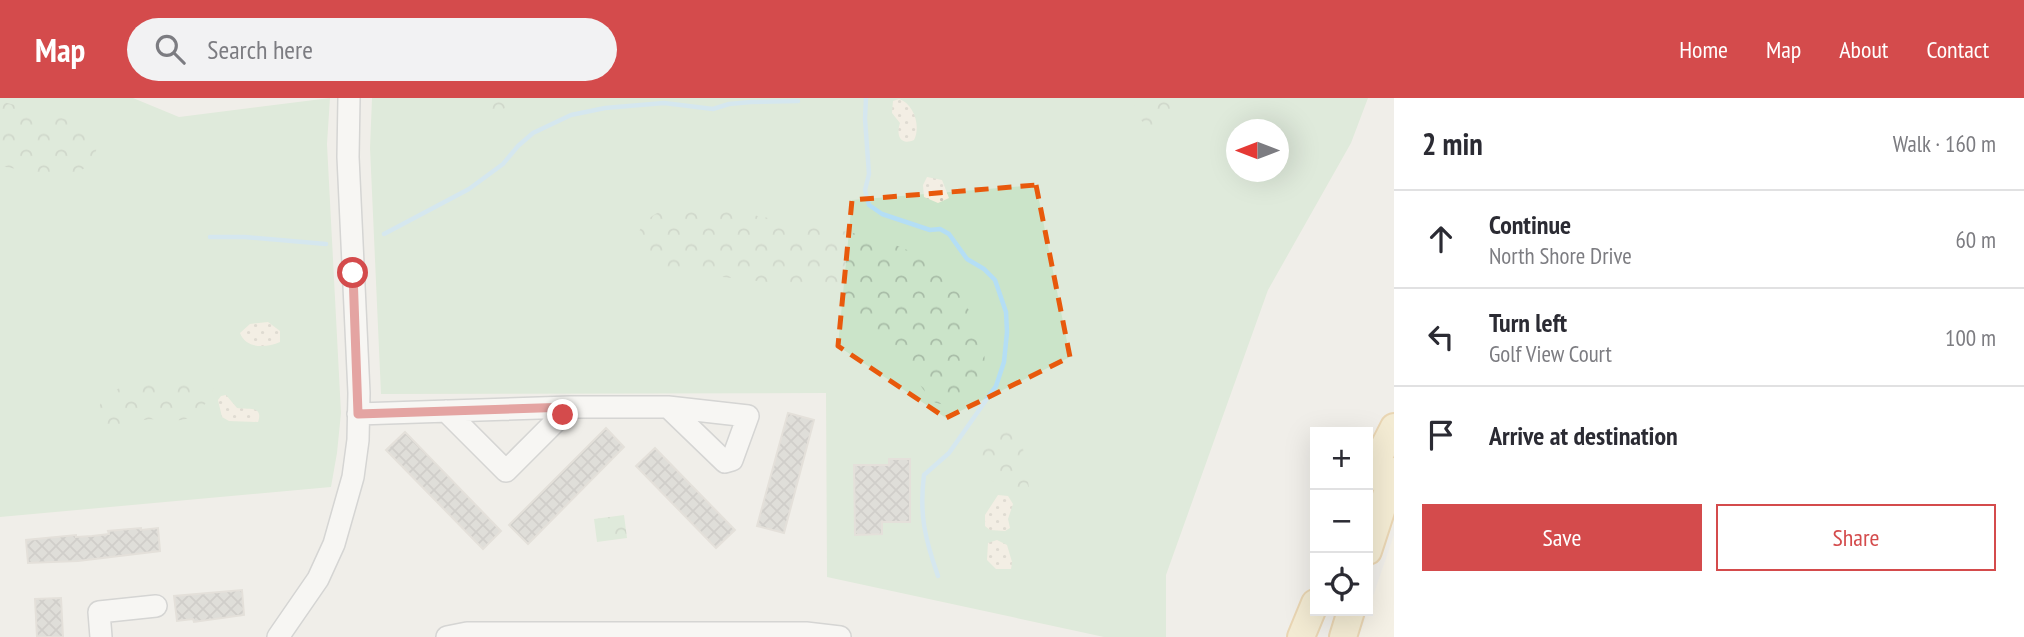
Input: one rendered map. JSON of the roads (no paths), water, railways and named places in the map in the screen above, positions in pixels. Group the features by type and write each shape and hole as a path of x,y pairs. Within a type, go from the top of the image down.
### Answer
{"main road":[{"path":"1373,468 1394,427"},
{"path":"1373,536 1394,471"},
{"path":"1301,637 1310,615"},
{"path":"1343,637 1349,616"}],"street":[{"path":"278,637 312,589 334,544 345,513 358,440 348,157 349,98"},
{"path":"358,414 570,407 668,407"},
{"path":"446,411 506,471 570,407"},
{"path":"101,637 99,612 156,606"},
{"path":"447,637 467,633 806,633 841,637"}],"waterway":[{"path":"866,98 869,174 865,190 869,205 882,214 930,230 940,229 949,234 967,259 984,269 995,280 1006,312 1004,362 996,386 949,453 924,475 924,526 938,576"},
{"path":"384,234 469,189 503,164 533,133 571,115 605,108 664,103 713,109 729,104 798,101"},
{"path":"210,237 245,237 326,244"}]}
